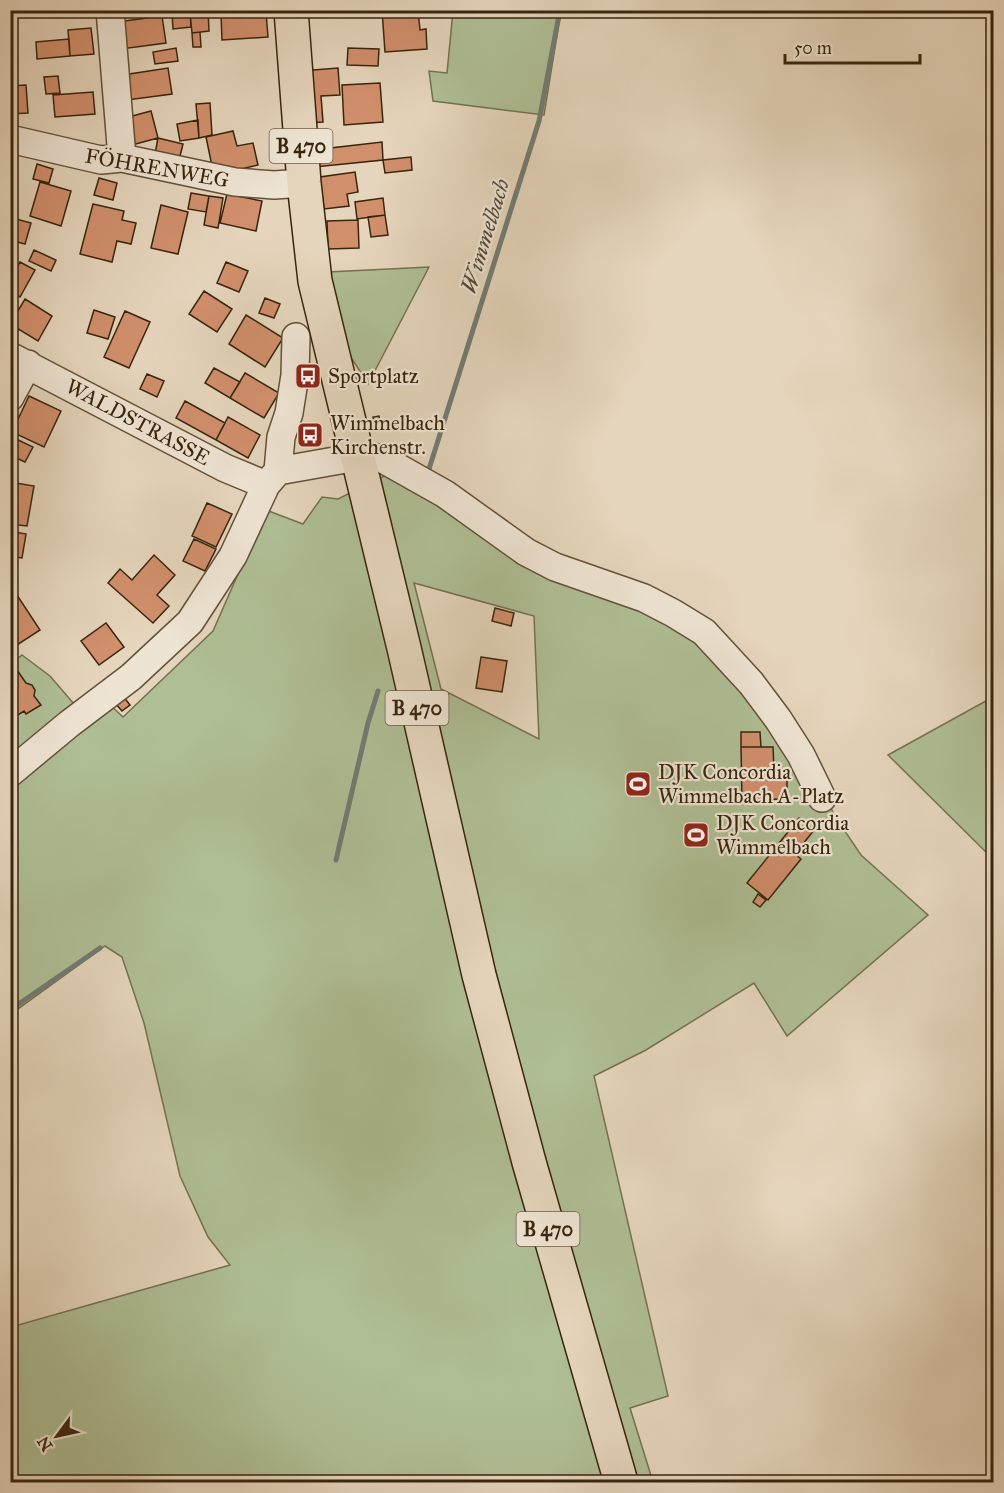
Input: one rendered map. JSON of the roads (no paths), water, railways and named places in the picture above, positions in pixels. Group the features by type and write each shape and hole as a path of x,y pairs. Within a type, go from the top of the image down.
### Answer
{"main road":[{"name":"B 470","path":"291,10 304,183 315,281 404,648 479,975 529,1162 621,1482"}],"street":[{"path":"110,10 122,158"},
{"name":"FÖHRENWEG","path":"10,139 101,160 122,158 235,182 274,185 304,183"},
{"path":"10,773 131,677 190,622 233,556 272,478 289,413 295,375 297,337"},
{"path":"10,397 19,360"},
{"name":"WALDSTRASSE","path":"19,360 225,468 272,478"},
{"path":"272,478 357,457 381,458 445,494 526,552 555,567 644,598 673,612 704,632 751,682 801,755 822,798"}],"waterway":[{"name":"Wimmelbach","path":"429,469 539,121 560,10"},
{"path":"336,860 368,723 378,691"},
{"path":"10,1010 100,948"}],"place":[{"name":"Sportplatz","path":"308,376"},
{"name":"Wimmelbach Kirchenstr.","path":"310,435"},
{"name":"DJK Concordia Wimmelbach A-Platz","path":"638,784"},
{"name":"DJK Concordia Wimmelbach","path":"696,835"}]}
